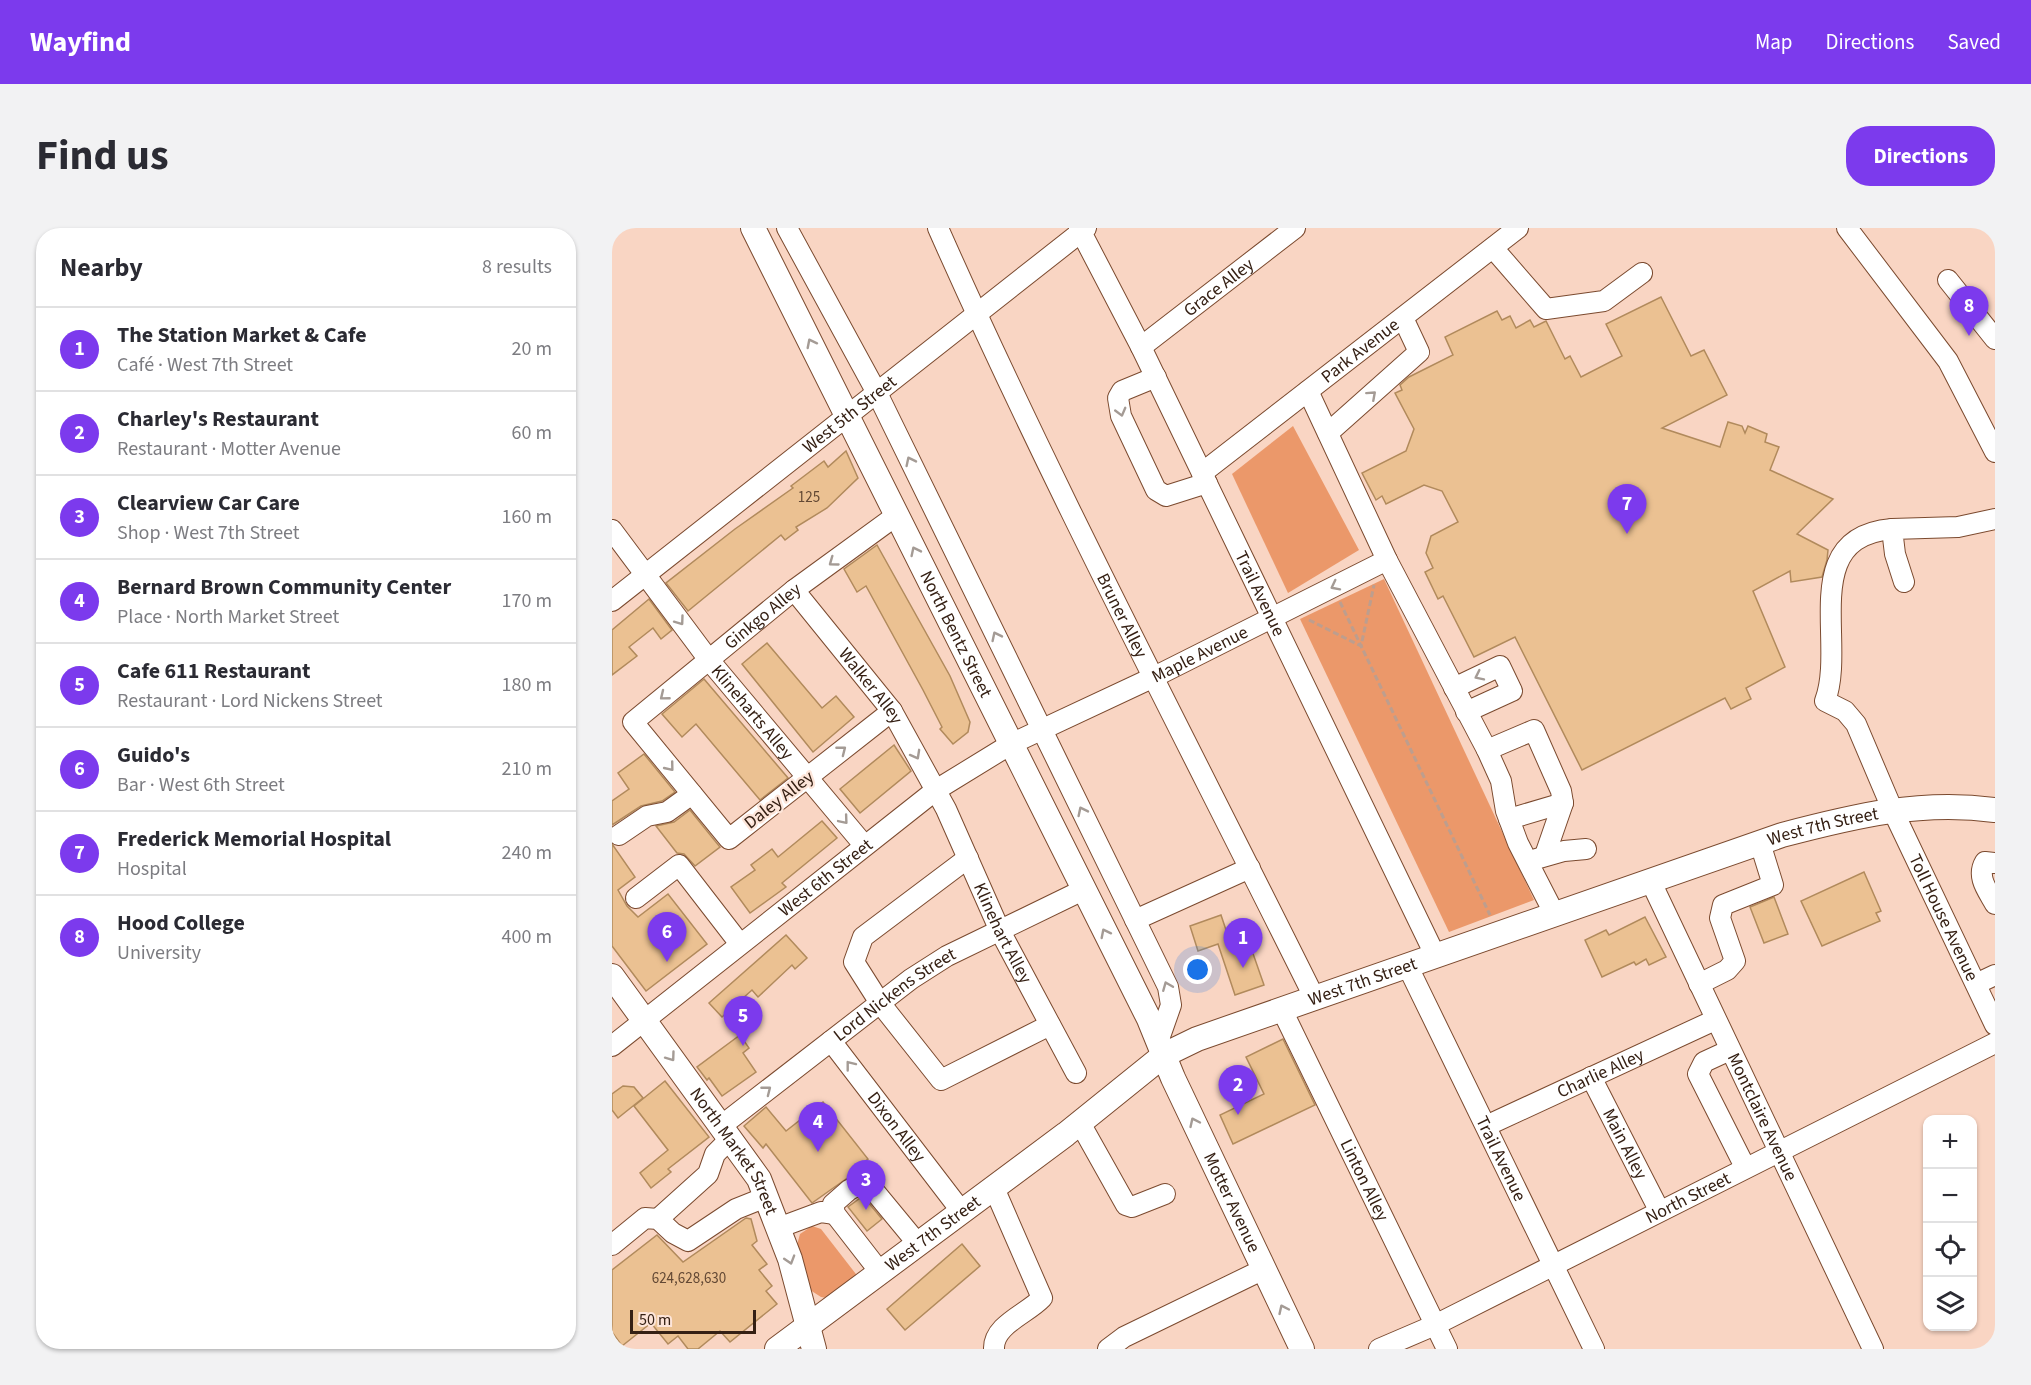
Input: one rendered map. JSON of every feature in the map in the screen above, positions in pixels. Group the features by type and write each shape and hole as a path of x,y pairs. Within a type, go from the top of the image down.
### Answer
{"main road":[{"name":"North Bentz Street","path":"753,228 1161,1049"},
{"name":"West 7th Street","path":"777,1349 810,1338 880,1272 1080,1123 1161,1049 1315,999 1760,843 1838,820 1939,805 1995,810"},
{"name":"North Market Street","path":"612,976 759,1179 790,1258 810,1338"},
{"name":"Motter Avenue","path":"1161,1049 1302,1349"}],"street":[{"name":"North Bentz Street","path":"787,228 877,393 1171,994 1171,1005 1161,1049"},
{"name":"Bruner Alley","path":"939,228 976,314 1315,999"},
{"name":"Grace Alley","path":"1141,347 1295,228"},
{"name":"Park Avenue","path":"1205,478 1308,391 1518,228"},
{"path":"1847,228 1948,361 1995,452"},
{"name":"West 5th Street","path":"612,601 1082,229"},
{"name":"Trail Avenue","path":"1082,229 1156,377 1436,957"},
{"path":"1493,248 1546,309 1604,301 1642,273"},
{"path":"1948,280 1995,339"},
{"path":"1328,434 1419,352 1402,318"},
{"path":"1156,377 1122,391 1118,398 1121,416 1156,490 1166,496 1205,478"},
{"path":"1308,391 1387,560 1487,750 1501,781 1509,819 1537,859 1555,915"},
{"name":"Ginkgo Alley","path":"633,722 794,590 897,515"},
{"path":"1904,582 1895,554 1892,530 1958,527 1995,519"},
{"path":"612,530 645,574"},
{"name":"Toll House Avenue","path":"1892,530 1873,531 1856,540 1838,556 1832,583 1831,685 1825,701 1845,711 1856,724 1893,811 1995,1025"},
{"name":"Maple Avenue","path":"1011,744 1154,677 1387,560"},
{"name":"Klineharts Alley","path":"645,574 709,660 864,844"},
{"name":"Walker Alley","path":"794,590 892,711 936,790"},
{"path":"1454,688 1500,666 1512,691 1466,712"},
{"name":"Daley Alley","path":"633,722 729,839 892,711"},
{"path":"1487,750 1534,730 1561,791 1563,803 1537,859"},
{"name":"West 6th Street","path":"612,1046 864,844 936,790 1011,744"},
{"name":"Klinehart Alley","path":"936,790 1000,931 1076,1073"},
{"path":"619,835 647,816 667,812 692,794"},
{"path":"1509,819 1563,803"},
{"path":"1699,984 1727,970 1735,961 1720,918 1724,905 1773,885 1760,843"},
{"path":"1537,859 1586,849"},
{"path":"968,858 863,938 854,962 880,1003 941,1080 1050,1024"},
{"path":"636,898 679,865 740,944"},
{"path":"1136,920 1250,868"},
{"path":"1988,869 1995,904"},
{"name":"Montclaire Avenue","path":"1652,882 1715,1020 1873,1349"},
{"name":"Lord Nickens Street","path":"658,1219 708,1174 726,1133 831,1041 880,1003 947,956 1083,890"},
{"name":"Trail Avenue","path":"1408,967 1594,1349"},
{"path":"1976,984 1995,975"},
{"name":"Linton Alley","path":"1282,1010 1447,1349"},
{"name":"Charlie Alley","path":"1486,1126 1715,1020"},
{"name":"Dixon Alley","path":"831,1041 962,1212"},
{"name":"North Street","path":"1379,1349 1435,1324 1777,1150 1995,1043"},
{"path":"1730,1050 1704,1062 1698,1074 1745,1167"},
{"name":"Main Alley","path":"1591,1077 1659,1210"},
{"path":"1080,1123 1126,1205 1132,1207 1165,1194"},
{"path":"880,1272 835,1214 833,1204 839,1199 866,1180 918,1244"},
{"path":"994,1188 1042,1298 1032,1308 1000,1330 994,1338 994,1349"},
{"path":"612,1245 645,1218 658,1219 673,1233 688,1241 736,1209 766,1197"},
{"path":"778,1228 821,1212 835,1214"},
{"path":"1108,1349 1124,1337 1264,1269"}],"path":[{"path":"1361,646 1374,584"},
{"path":"1339,601 1491,916"},
{"path":"1304,618 1361,646"}],"shaded area":[{"path":"1293,426 1359,550 1288,593 1232,474"},
{"path":"1384,579 1534,900 1449,932 1300,619"},
{"path":"812,1226 821,1229 859,1278 832,1299 821,1297 807,1288 797,1245 800,1234"}],"building":[{"path":"1661,297 1691,356 1704,350 1727,395 1662,428 1720,447 1728,422 1742,426 1745,433 1748,426 1767,434 1765,442 1779,447 1770,470 1833,499 1797,534 1828,550 1827,560 1822,577 1791,582 1790,571 1753,591 1785,667 1746,688 1751,699 1731,709 1725,698 1582,770 1515,637 1474,657 1443,596 1438,599 1425,572 1433,568 1426,553 1431,536 1458,522 1442,491 1424,485 1386,504 1382,496 1376,500 1362,473 1406,451 1414,429 1395,393 1402,390 1400,385 1409,377 1453,355 1445,337 1497,311 1502,320 1510,316 1516,328 1530,320 1534,327 1546,321 1565,359 1570,356 1581,377 1622,356 1606,324"},
{"path":"846,451 858,478 827,508 796,527 798,530 785,540 781,535 688,611 666,583 735,529 793,488 791,486 824,461 828,467"},
{"path":"877,545 950,676 970,722 968,732 953,744 940,729 942,727 923,690 866,586 857,592 844,569"},
{"path":"649,599 672,630 661,639 653,628 629,647 637,656 612,675 612,630"},
{"path":"767,643 822,708 836,696 854,717 813,752 742,664"},
{"path":"704,679 788,778 760,800 696,724 682,737 662,714"},
{"path":"894,745 911,771 860,813 840,789"},
{"path":"644,754 675,792 662,801 641,806 612,825 612,801 629,789 618,773"},
{"path":"690,810 720,847 695,866 684,854 677,853 656,826 674,822"},
{"path":"822,821 837,838 782,883 786,887 750,913 731,887 755,870 751,865 772,849 778,857"},
{"path":"612,844 635,877 618,890 627,906 638,917 668,894 707,944 646,991 612,946"},
{"path":"1864,872 1881,911 1876,913 1880,921 1822,946 1801,901"},
{"path":"1774,897 1788,934 1764,943 1750,907"},
{"path":"1221,915 1233,951 1250,945 1264,985 1235,995 1218,944 1198,951 1190,926"},
{"path":"1645,917 1666,957 1649,965 1646,959 1636,965 1634,962 1602,977 1585,940 1606,930 1609,935"},
{"path":"786,935 807,958 795,969 792,965 758,997 752,990 722,1017 709,1003"},
{"path":"740,1035 749,1048 743,1053 756,1072 722,1096 709,1078 707,1080 697,1067"},
{"path":"1283,1039 1315,1105 1233,1144 1220,1115 1264,1094 1246,1057"},
{"path":"665,1081 709,1137 668,1169 671,1172 651,1188 640,1173 668,1150 634,1106"},
{"path":"623,1086 634,1087 643,1098 618,1118 612,1110 612,1094"},
{"path":"823,1102 868,1159 851,1172 853,1174 812,1203 766,1144 763,1148 744,1126 766,1107 786,1131"},
{"path":"863,1196 882,1219 867,1231 848,1207"},
{"path":"746,1218 751,1219 757,1241 752,1245 767,1264 759,1270 772,1286 766,1291 777,1304 730,1342 720,1331 698,1349 688,1349 678,1336 668,1344 651,1323 622,1346 612,1332 612,1270 657,1235 683,1262"},
{"path":"962,1244 980,1266 905,1330 887,1309"}],"place":[{"name":"Hood College","path":"1969,336"},
{"name":"Frederick Memorial Hospital","path":"1627,534"},
{"name":"Guido's","path":"667,962"},
{"name":"The Station Market & Cafe","path":"1243,968"},
{"name":"Cafe 611 Restaurant","path":"743,1046"},
{"name":"Charley's Restaurant","path":"1238,1115"},
{"name":"Bernard Brown Community Center","path":"818,1152"},
{"name":"Clearview Car Care","path":"866,1210"}]}
